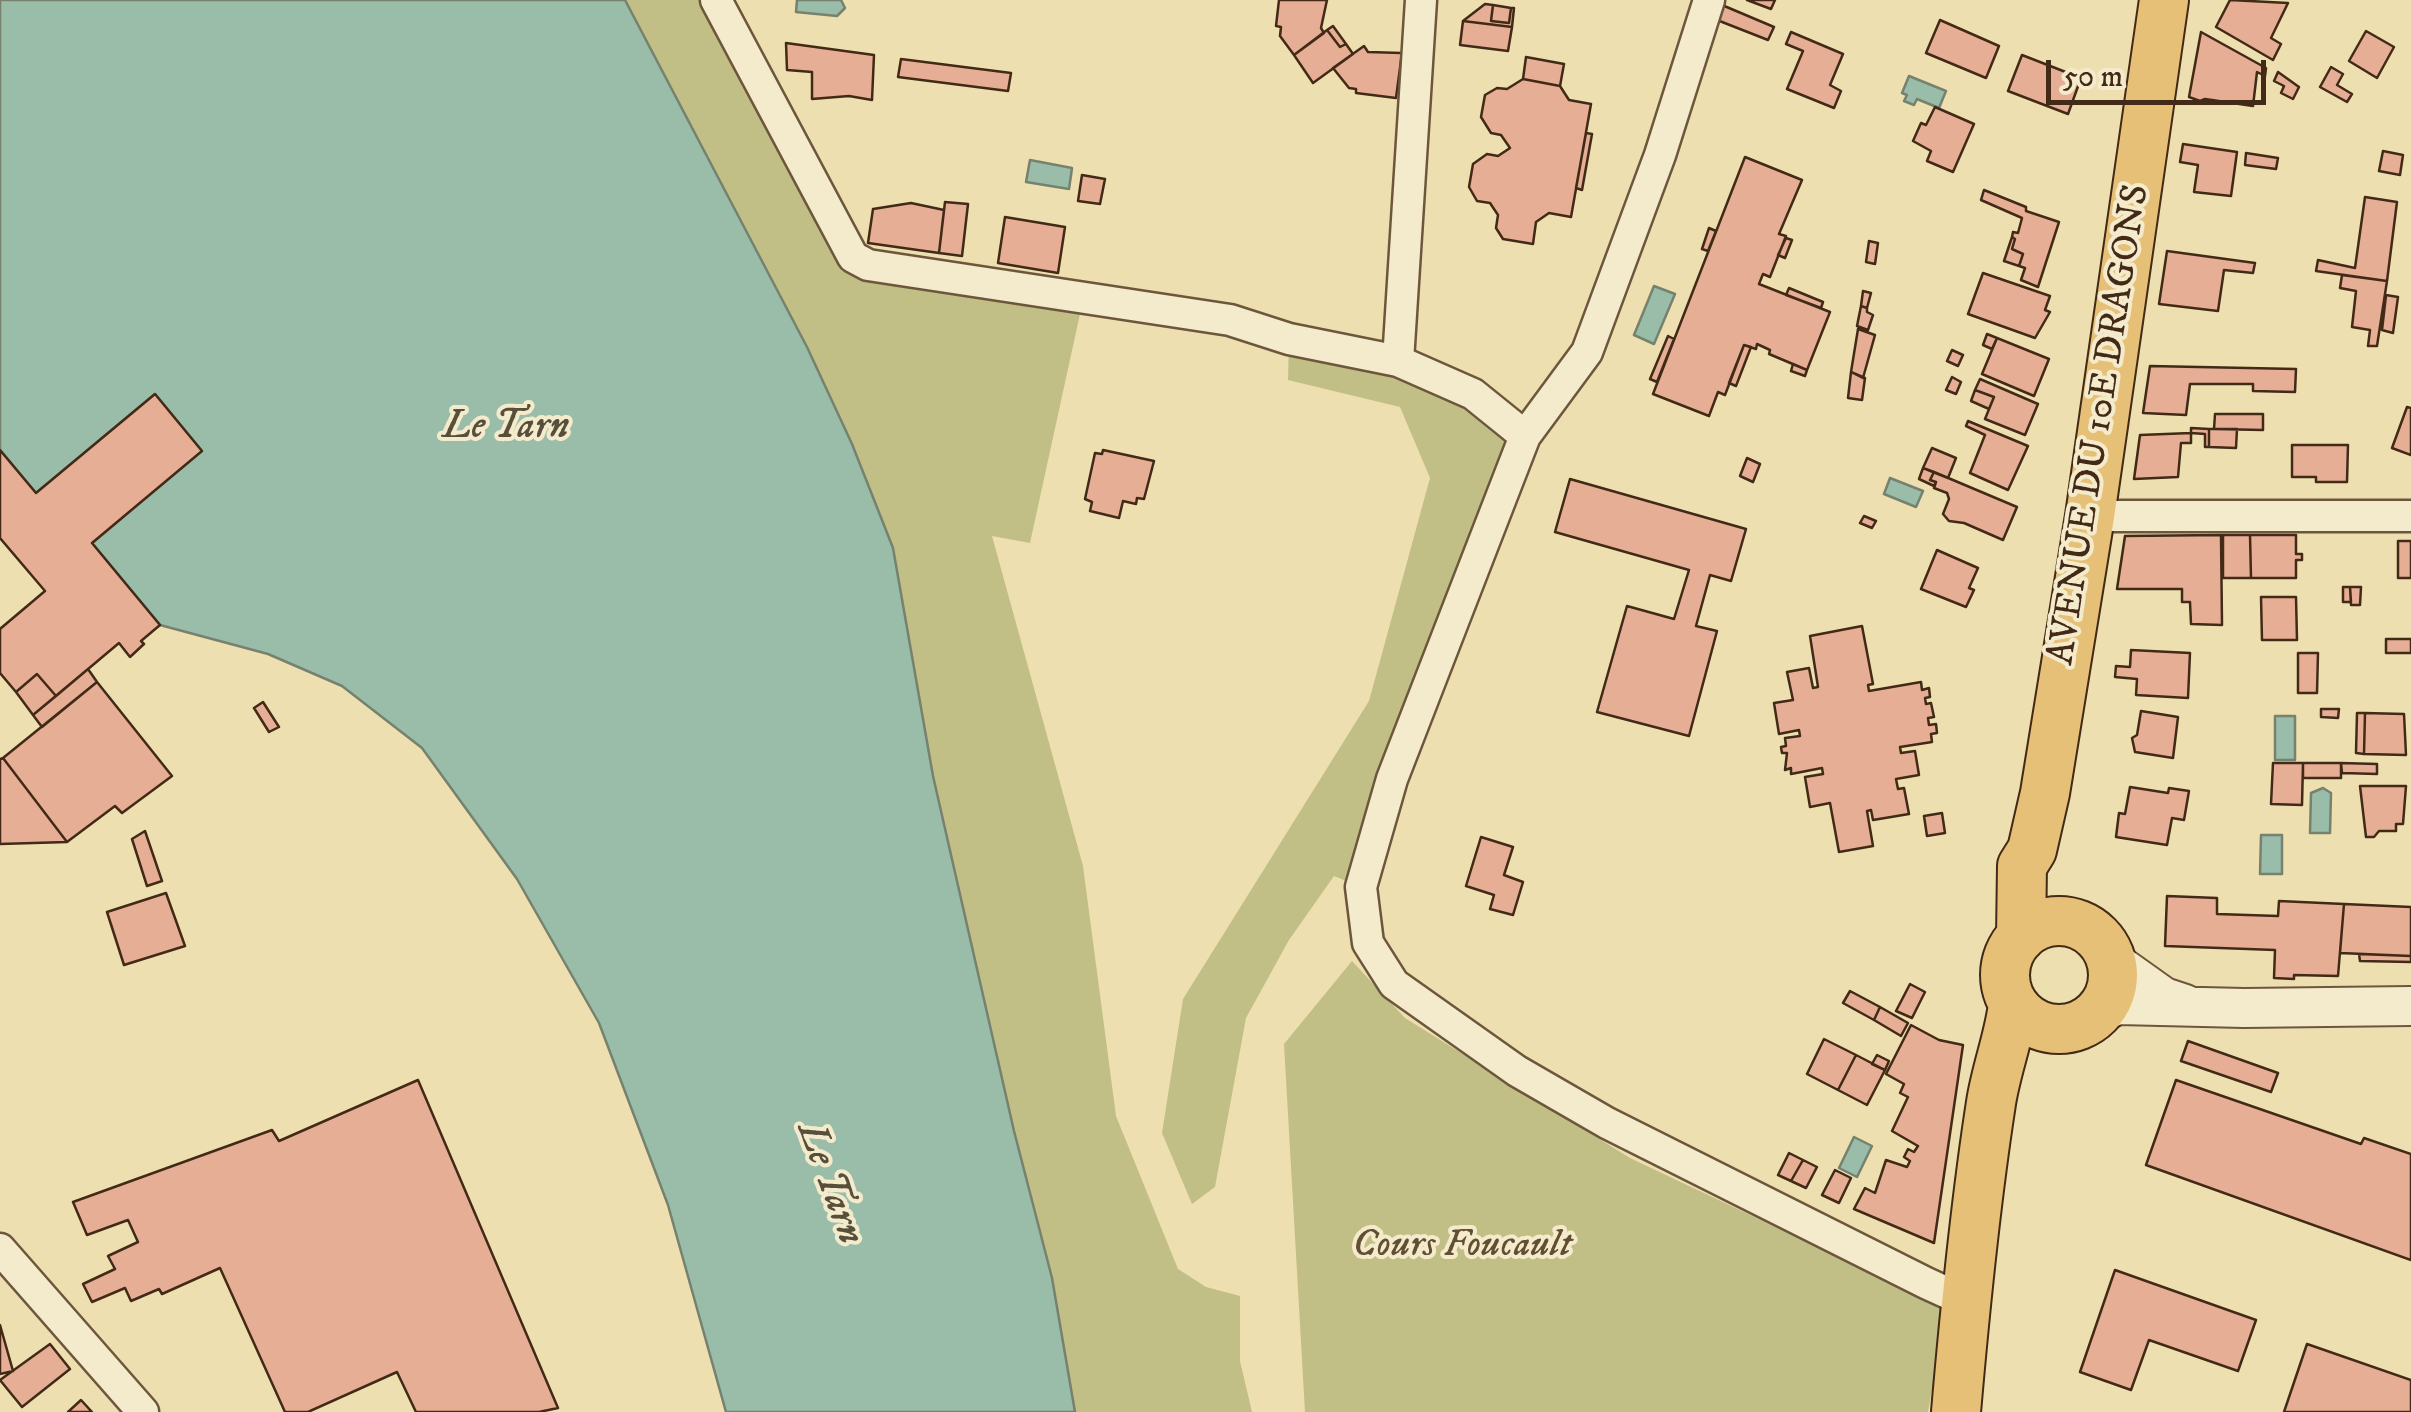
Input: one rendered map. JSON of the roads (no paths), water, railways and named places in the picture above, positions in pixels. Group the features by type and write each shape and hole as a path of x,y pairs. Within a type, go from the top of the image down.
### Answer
{"main road":[{"name":"AVENUE DU 10E DRAGONS","path":"2021,937 2022,866 2032,850 2045,794 2090,516 2164,0"},
{"path":"2032,850 2046,886 2071,922"},
{"path":"1956,1412 1971,1236 1992,1096 2013,1005 2005,976 2008,958 2021,937 2046,922 2071,922 2096,935 2112,960 2113,984 2029,1069 2015,1101 1986,1238 1966,1295"},
{"path":"2013,1005 2031,1022 2080,1021"}],"street":[{"path":"716,0 854,257 868,265 1230,320 1289,339 1398,361 1473,394 1525,436"},
{"path":"1398,361 1421,0"},
{"path":"1709,0 1660,156 1588,352 1525,436 1392,779 1361,887 1368,942 1394,984 1517,1070 1606,1123 1908,1274 1950,1294 1966,1295"},
{"path":"2090,516 2411,516"},
{"path":"2112,960 2164,997 2192,1006"},
{"path":"2080,1021 2118,1005 2411,1006"},
{"path":"0,1249 143,1412"}],"water":[{"name":"Le Tarn","path":"0,0 625,0 807,347 852,444 893,548 933,776 1014,1131 1052,1278 1075,1412 726,1412 668,1205 599,1023 517,879 422,748 342,686 268,654 160,625 92,543 201,450 155,394 36,493 0,450"},
{"path":"797,0 841,0 845,8 837,16 796,12"},
{"path":"1909,76 1946,91 1939,108 1917,99 1914,105 1904,101 1907,95 1902,93"},
{"path":"1030,160 1072,168 1069,189 1026,182"},
{"path":"1654,286 1675,294 1654,344 1634,335"},
{"path":"1890,478 1923,491 1916,507 1884,494"},
{"path":"2275,716 2295,716 2295,760 2275,760"},
{"path":"2323,788 2331,793 2330,833 2310,833 2311,793"},
{"path":"2261,835 2282,835 2282,874 2260,874"},
{"path":"1854,1137 1872,1146 1857,1177 1839,1168"}],"park label":[{"name":"Cours Foucault","path":"1462,1247"}]}
